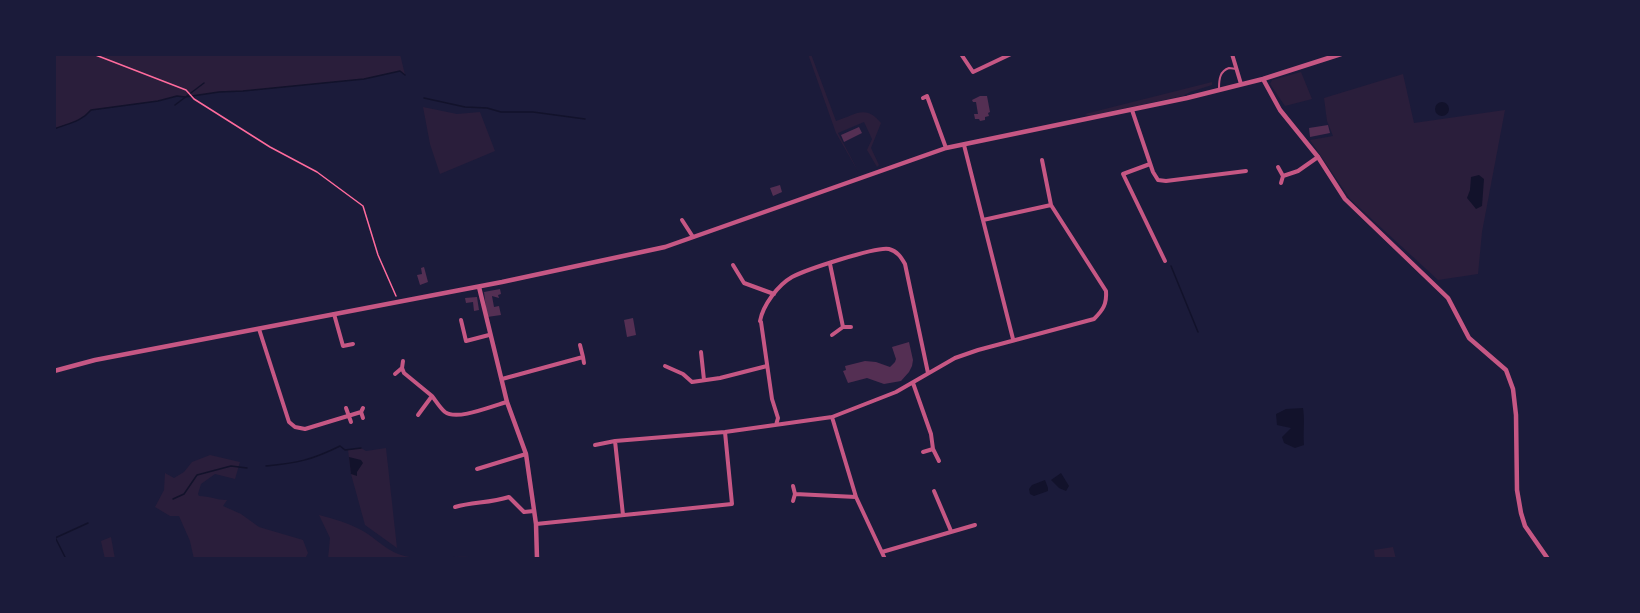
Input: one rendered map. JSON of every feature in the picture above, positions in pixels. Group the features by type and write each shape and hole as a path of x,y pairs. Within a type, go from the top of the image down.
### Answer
{"street":[{"path":"961,54 973,72 1011,54"},
{"path":"1232,54 1241,84"},
{"path":"54,371 95,360 479,287 656,249 946,148 1219,91 1341,54"},
{"path":"1263,79 1280,110 1318,158 1345,199 1449,298 1469,338 1506,370 1513,389 1516,415 1517,490 1521,513 1525,526 1548,559"},
{"path":"933,94 925,97 946,148"},
{"path":"1132,111 1150,164 1158,180 1246,171"},
{"path":"964,145 1013,339"},
{"path":"1283,176 1298,171 1318,158"},
{"path":"595,445 615,441 725,432 832,417 896,392 963,356 1013,339 1094,319 1107,300 1106,291 1051,205 1042,160"},
{"path":"1150,164 1120,172 1166,261"},
{"path":"1278,167 1283,176 1281,183"},
{"path":"983,220 1051,205"},
{"path":"682,219 693,237"},
{"path":"776,425 778,418 772,399 760,321 761,314 774,294 792,277 877,248 887,248 900,256 905,264 928,374"},
{"path":"830,264 843,327"},
{"path":"733,265 744,283 774,294"},
{"path":"479,287 507,402 526,454 536,524 537,559"},
{"path":"334,314 343,346 353,344"},
{"path":"461,321 466,341 489,335"},
{"path":"832,335 843,327 851,327"},
{"path":"259,329 289,422 295,427 305,429 362,410 363,418"},
{"path":"580,345 584,363"},
{"path":"701,352 702,380"},
{"path":"502,379 583,357"},
{"path":"395,374 402,368 403,361"},
{"path":"665,366 683,374 692,382 720,378 767,366"},
{"path":"402,368 411,379 432,396 444,411 452,416 507,402"},
{"path":"913,382 931,434 933,449 939,461"},
{"path":"418,415 432,396"},
{"path":"346,408 351,422"},
{"path":"832,417 856,497 885,559"},
{"path":"536,524 732,504 725,432"},
{"path":"615,441 623,515"},
{"path":"923,452 933,449"},
{"path":"477,469 526,454"},
{"path":"792,501 795,494 793,486"},
{"path":"934,491 951,531"},
{"path":"795,494 856,497"},
{"path":"455,507 472,502 482,504 509,497 524,512 534,510"},
{"path":"938,501 944,499"},
{"path":"882,552 975,525"}],"lane":[{"path":"1219,91 1219,79 1223,71 1229,68 1237,69"}],"path":[{"path":"93,54 186,90 194,99 270,147 317,172 363,206 378,255 399,302"}],"shaded area":[{"path":"54,54 400,54 405,75 400,71 364,79 177,96 158,101 92,110 79,120 54,129"},
{"path":"808,54 811,54 836,121 865,112 881,123 871,148 879,165 877,167 867,150 872,139 864,122 838,133 859,173 836,133"},
{"path":"1301,72 1312,99 1285,106 1270,84 1272,80"},
{"path":"1403,74 1414,123 1505,110 1482,232 1478,274 1438,280 1350,199 1310,140 1333,136 1327,121 1324,98"},
{"path":"1212,82 1212,85 1183,96 1089,116 1085,114"},
{"path":"1442,102 1447,104 1449,109 1447,114 1442,116 1437,114 1435,109 1437,104"},
{"path":"423,107 457,114 480,112 495,151 440,174 430,144"},
{"path":"1479,175 1484,179 1482,206 1476,209 1467,198 1471,177"},
{"path":"1303,408 1304,445 1295,448 1284,443 1282,437 1291,428 1277,425 1276,414 1286,409"},
{"path":"361,448 366,451 386,448 397,548 365,525 351,474 348,450"},
{"path":"210,455 240,462 235,479 215,474 201,484 199,496 227,500 223,506 241,514 259,527 303,540 308,553 305,559 194,559 190,541 179,516 170,516 155,507 164,490 165,473 174,478 184,472 192,462"},
{"path":"349,457 361,460 363,463 357,476 351,474"},
{"path":"1061,473 1069,486 1066,491 1051,480"},
{"path":"1045,480 1048,491 1034,496 1030,494 1029,489 1032,485"},
{"path":"319,515 358,528 393,552 408,557 482,559 328,559 330,538"},
{"path":"111,537 115,559 105,559 101,541"},
{"path":"1393,547 1396,559 1375,559 1374,550"}],"building":[{"path":"980,96 987,96 990,112 985,120 980,121 975,119 974,114 978,114 976,102 972,100"},
{"path":"1328,125 1330,133 1310,137 1309,128"},
{"path":"859,127 862,133 844,142 841,135"},
{"path":"780,185 782,192 773,196 770,188"},
{"path":"424,267 428,282 420,285 417,275 422,274 421,268"},
{"path":"500,289 499,298 492,296 494,307 499,306 501,315 487,317 484,292"},
{"path":"477,297 479,310 474,311 473,302 466,303 465,298"},
{"path":"633,318 636,335 627,337 624,320"},
{"path":"909,342 912,366 901,381 884,384 867,378 848,383 843,371 846,370 845,366 865,361 890,367 896,359 892,347"}],"waterway":[{"path":"54,129 79,120 91,110 158,101 177,96 364,79 400,71 405,75"},
{"path":"175,105 204,83"},
{"path":"424,98 501,112 533,112 585,119"},
{"path":"1171,266 1198,332"},
{"path":"266,466 304,460 340,446 345,450 361,448"},
{"path":"173,499 184,494 197,475 231,466 247,468"},
{"path":"55,538 88,523"},
{"path":"54,535 66,559"}]}
